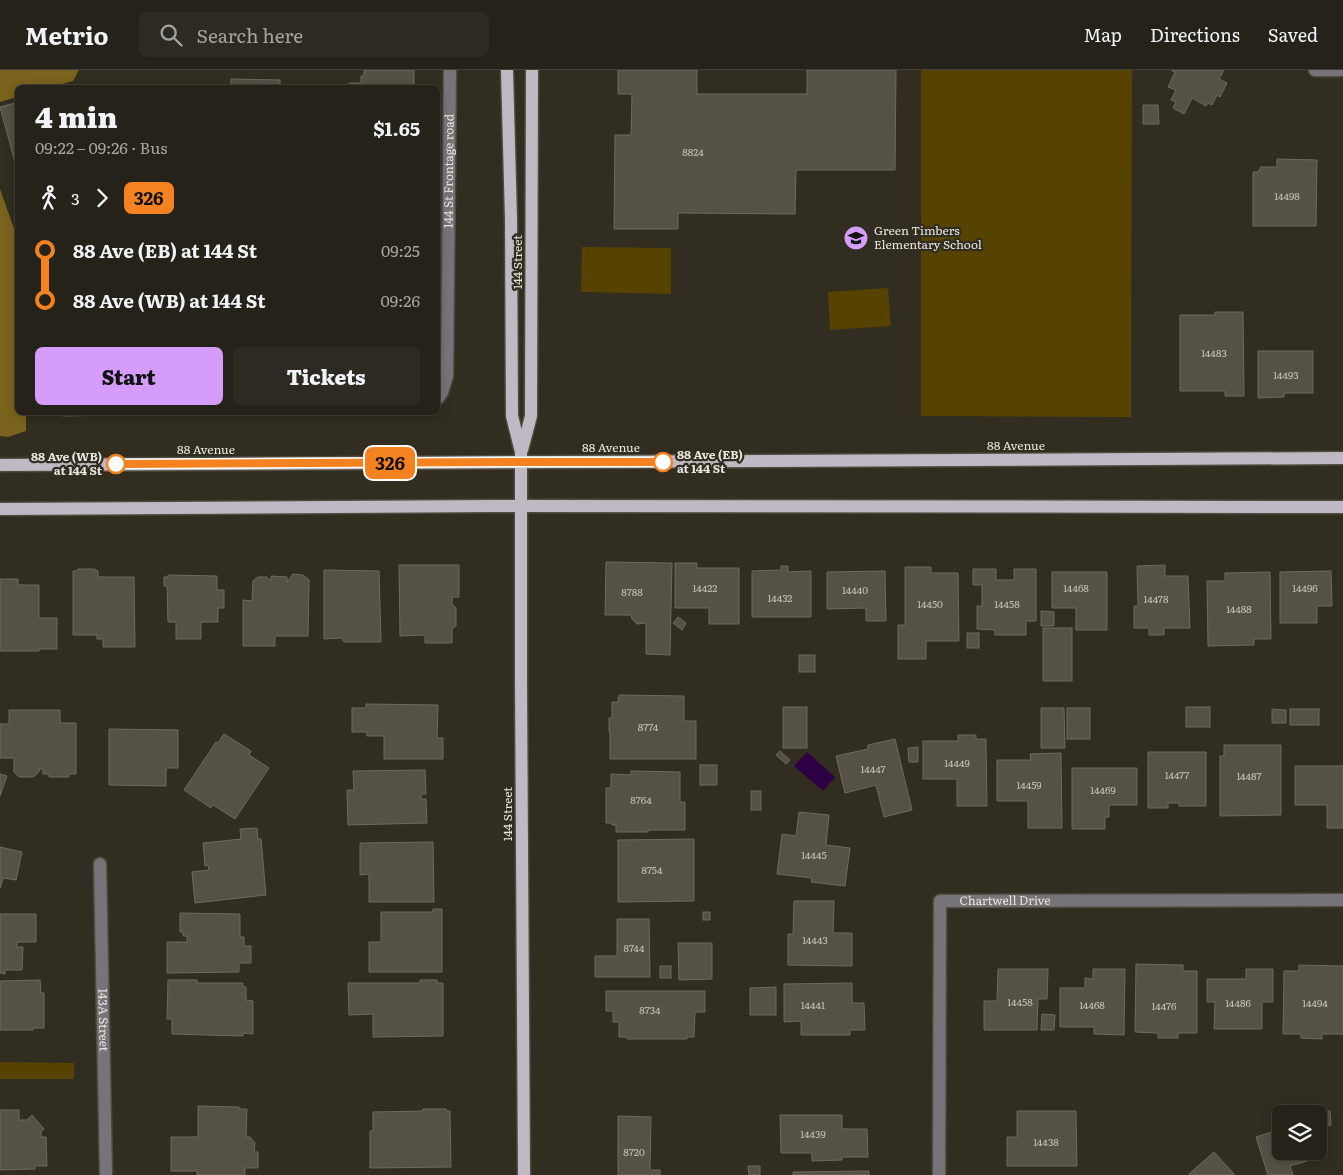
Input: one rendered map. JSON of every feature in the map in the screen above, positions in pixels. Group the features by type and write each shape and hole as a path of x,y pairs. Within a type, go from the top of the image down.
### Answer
{"main road":[{"name":"144 Street","path":"507,70 512,219 512,416 521,457 524,1175"},
{"name":"144 Street","path":"521,457 531,416 532,70"},
{"name":"88 Avenue","path":"0,465 521,457 578,462 1343,458"},
{"path":"0,509 521,506 1343,507"}],"street":[{"name":"144 St Frontage road","path":"440,395 447,376 450,70"},
{"path":"1315,70 1343,70"},
{"name":"143A Street","path":"100,864 106,1175"},
{"name":"Chartwell Drive","path":"938,1175 940,901 1343,900"}],"shaded area":[{"path":"0,70 79,70 73,81 58,85 15,85 15,98 0,102"},
{"path":"921,70 1132,70 1131,417 921,416"},
{"path":"0,189 15,231 15,415 26,415 26,431 8,437 0,436"},
{"path":"582,247 671,248 671,294 581,292"},
{"path":"888,288 891,326 830,330 828,292"},
{"path":"807,752 835,777 823,791 794,766"},
{"path":"0,1062 74,1063 74,1079 0,1079"}],"building":[{"path":"364,70 414,70 414,85 349,85 349,83 361,83 361,76 364,76"},
{"path":"618,70 697,70 697,94 807,94 807,70 896,70 895,170 796,170 795,214 678,213 678,229 614,229 615,135 631,135 632,94 618,94"},
{"path":"1171,70 1224,70 1219,79 1227,83 1220,97 1217,95 1212,105 1208,103 1206,106 1192,98 1184,114 1173,108 1176,102 1171,100 1176,90 1168,87 1175,72"},
{"path":"231,79 280,80 280,85 231,85"},
{"path":"15,103 15,162 0,107"},
{"path":"1143,105 1158,105 1159,124 1143,124"},
{"path":"1277,159 1317,160 1316,226 1253,226 1253,172 1258,172 1261,167 1277,167"},
{"path":"1215,312 1243,312 1244,396 1225,396 1225,391 1180,391 1180,315 1215,315"},
{"path":"1258,351 1313,351 1313,393 1284,393 1284,397 1258,398"},
{"path":"63,415 113,415 63,416"},
{"path":"606,562 672,563 670,655 646,654 646,623 637,624 631,615 605,615"},
{"path":"675,563 697,563 697,568 739,568 739,624 709,624 709,608 675,608"},
{"path":"399,565 459,565 459,597 452,597 452,604 456,608 456,626 452,629 452,643 425,643 425,635 400,636"},
{"path":"1165,565 1165,576 1188,576 1190,628 1164,628 1164,635 1149,635 1149,628 1134,628 1134,606 1138,606 1137,566"},
{"path":"781,566 788,566 788,572 811,571 811,617 752,617 752,571 781,570"},
{"path":"905,567 931,567 931,573 958,573 959,641 926,641 926,659 898,659 898,625 905,625"},
{"path":"78,569 94,569 98,571 98,577 134,577 135,647 103,647 103,639 97,639 97,635 73,635 73,571"},
{"path":"973,569 996,569 996,580 1014,580 1014,569 1036,569 1036,621 1026,621 1026,635 995,635 995,630 977,629 977,606 982,606 982,585 973,585"},
{"path":"324,570 379,571 381,642 344,642 342,638 324,639"},
{"path":"885,571 886,621 866,621 866,608 827,609 827,572"},
{"path":"1331,571 1332,606 1317,606 1317,623 1280,623 1280,572"},
{"path":"1052,572 1107,572 1107,630 1076,630 1076,608 1052,608"},
{"path":"1270,572 1271,639 1254,639 1254,645 1208,646 1207,581 1225,581 1225,573"},
{"path":"293,574 303,575 309,580 308,636 275,636 275,646 243,646 243,600 252,601 253,581 258,577 267,577 271,581 271,576 287,577 287,582"},
{"path":"168,575 217,576 217,590 224,590 224,608 218,608 218,622 201,622 201,639 176,639 176,622 168,622 167,586 164,586 164,577 168,577"},
{"path":"0,579 18,579 18,585 39,585 39,618 57,618 57,649 0,651"},
{"path":"1041,611 1054,612 1054,626 1041,626"},
{"path":"678,617 686,623 682,630 673,623"},
{"path":"1043,628 1072,628 1072,681 1043,681"},
{"path":"967,633 979,633 979,648 967,648"},
{"path":"799,655 815,655 815,672 799,672"},
{"path":"619,695 684,696 684,721 696,721 696,759 610,759 609,718 612,718 612,702 618,702"},
{"path":"366,704 438,705 437,738 443,738 443,759 384,759 384,736 367,736 367,732 352,732 352,708 366,708"},
{"path":"783,707 807,707 807,748 783,748"},
{"path":"1186,707 1210,707 1210,727 1186,727"},
{"path":"1041,708 1064,708 1065,748 1041,748"},
{"path":"1067,708 1090,708 1090,739 1067,739"},
{"path":"1272,709 1286,710 1286,723 1272,723"},
{"path":"1290,709 1319,709 1319,725 1290,725"},
{"path":"9,710 60,710 60,723 76,723 76,774 69,774 69,777 49,777 49,774 43,774 43,769 39,769 39,772 33,777 19,777 14,772 14,758 0,758 0,724 9,724"},
{"path":"109,729 178,730 178,768 166,768 166,786 109,785"},
{"path":"224,734 251,751 249,755 269,768 235,819 213,805 211,808 184,790 216,742 218,743"},
{"path":"958,735 976,735 976,739 986,739 987,806 957,806 957,779 923,779 923,741 958,741"},
{"path":"895,739 912,810 884,817 876,785 845,793 836,756 868,749 868,745"},
{"path":"1224,745 1281,745 1281,815 1220,816 1220,756 1224,756"},
{"path":"918,747 918,762 909,762 908,748"},
{"path":"780,751 790,760 786,764 776,755"},
{"path":"1148,752 1206,752 1206,806 1179,806 1179,803 1168,803 1168,808 1148,808"},
{"path":"1061,753 1062,828 1028,828 1028,801 997,801 997,760 1031,760 1030,754"},
{"path":"700,765 717,765 717,785 700,785"},
{"path":"1295,766 1343,766 1343,828 1327,828 1327,805 1295,805"},
{"path":"1072,768 1137,768 1137,805 1109,805 1109,817 1105,817 1105,829 1072,829"},
{"path":"425,770 426,794 421,794 421,799 426,799 427,823 348,825 347,790 354,790 353,771"},
{"path":"631,771 680,772 680,802 685,802 685,830 616,832 616,825 606,823 606,788 611,788 611,774 631,775"},
{"path":"0,774 7,776 0,796"},
{"path":"751,791 761,791 761,810 751,810"},
{"path":"799,812 829,815 826,845 850,848 845,886 811,882 812,878 777,874 782,834 796,836"},
{"path":"257,828 258,839 261,839 266,895 195,903 192,872 209,870 208,865 205,866 203,843 241,839 240,829"},
{"path":"694,839 694,901 618,902 618,840"},
{"path":"433,842 434,902 369,902 369,874 360,875 360,843"},
{"path":"0,847 22,852 16,880 3,878 0,888"},
{"path":"794,901 834,901 833,933 852,933 852,966 788,965 788,934 793,934"},
{"path":"433,909 442,909 442,972 369,972 369,942 381,942 381,912 433,912"},
{"path":"703,912 710,912 710,920 703,920"},
{"path":"180,913 240,914 240,937 244,937 244,946 251,946 251,963 239,963 239,972 167,973 167,942 187,942 187,936 183,936 183,932 180,932"},
{"path":"0,914 36,914 36,942 17,942 17,947 23,947 22,970 5,970 5,974 0,973"},
{"path":"617,919 649,919 650,977 595,977 595,956 617,956"},
{"path":"678,943 712,943 712,979 679,980"},
{"path":"1136,964 1183,965 1183,971 1197,971 1197,1033 1178,1033 1178,1038 1158,1038 1158,1033 1135,1032"},
{"path":"1299,965 1343,966 1343,1034 1322,1034 1322,1039 1301,1038 1301,1034 1283,1034 1284,971 1299,971"},
{"path":"660,966 671,966 671,978 660,978"},
{"path":"998,969 1048,969 1047,999 1038,999 1037,1030 984,1030 984,1001 997,1001"},
{"path":"1093,969 1125,969 1124,1035 1094,1034 1094,1027 1060,1027 1060,988 1085,988 1085,978 1093,979"},
{"path":"1246,969 1273,969 1273,1002 1262,1002 1262,1029 1214,1029 1215,1002 1207,1002 1207,979 1246,979"},
{"path":"40,980 41,993 44,993 44,1028 0,1030 0,981"},
{"path":"168,980 197,980 197,983 243,983 243,987 246,987 246,1000 253,1001 253,1034 243,1033 243,1036 172,1034 172,1019 167,1019"},
{"path":"420,980 437,980 437,983 443,983 443,1036 373,1037 373,1014 349,1015 348,983 420,983"},
{"path":"852,983 852,1003 864,1003 865,1030 850,1030 850,1035 801,1035 801,1021 784,1022 784,984"},
{"path":"776,987 776,1015 750,1015 750,988"},
{"path":"606,991 705,991 705,1012 695,1012 694,1037 687,1037 687,1039 627,1039 627,1037 619,1037 619,1022 613,1022 613,1011 606,1011"},
{"path":"1042,1014 1055,1015 1054,1030 1041,1030"},
{"path":"198,1106 239,1107 239,1109 247,1109 246,1137 250,1137 255,1143 254,1152 258,1152 258,1168 245,1168 245,1175 197,1175 197,1171 171,1171 171,1137 198,1137"},
{"path":"423,1109 446,1109 446,1111 450,1111 451,1167 370,1168 370,1131 373,1131 373,1112 423,1111"},
{"path":"0,1110 19,1110 19,1120 27,1120 32,1115 44,1129 41,1132 41,1137 46,1137 47,1166 35,1166 35,1169 0,1170"},
{"path":"1017,1111 1076,1111 1077,1166 1007,1166 1007,1137 1017,1137"},
{"path":"1327,1111 1330,1111 1331,1125 1327,1125"},
{"path":"780,1115 842,1115 842,1129 867,1129 868,1157 842,1157 842,1160 812,1161 812,1153 781,1153"},
{"path":"618,1116 651,1117 650,1170 660,1170 660,1175 618,1175"},
{"path":"1272,1132 1272,1160 1310,1160 1290,1166 1293,1175 1268,1175 1256,1137"},
{"path":"1214,1152 1235,1175 1189,1174"},
{"path":"748,1166 760,1166 760,1175 749,1175"},
{"path":"869,1171 869,1175 793,1175 793,1172"}],"bus line":[{"name":"326","path":"116,464 663,462"}],"place":[{"name":"Green Timbers Elementary School","path":"856,238"},
{"name":"88 Ave (EB) at 144 St","path":"663,462"},
{"name":"88 Ave (WB) at 144 St","path":"116,464"}]}
